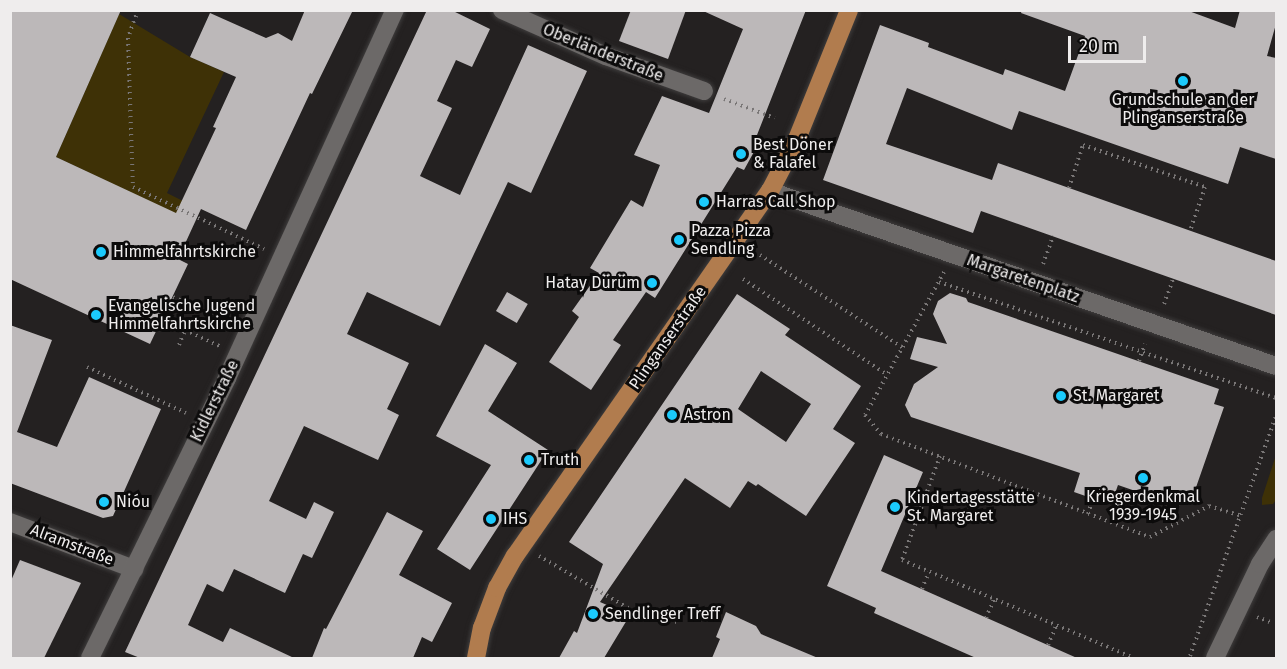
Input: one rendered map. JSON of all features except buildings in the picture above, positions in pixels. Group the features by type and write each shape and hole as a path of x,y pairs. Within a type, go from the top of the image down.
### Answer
{"main road":[{"name":"Plinganserstraße","path":"476,658 482,628 497,588 523,545 770,191 797,139 849,10"}],"street":[{"name":"Kidlerstraße","path":"90,658 238,354 395,10"},
{"name":"Oberländerstraße","path":"502,10 606,56 704,91"},
{"name":"Margaretenplatz","path":"770,191 1276,366"},
{"name":"Alramstraße","path":"10,522 134,569"},
{"path":"1215,658 1260,564 1276,539"}],"path":[{"path":"138,10 128,38 133,187 282,257"},
{"path":"704,91 775,118"},
{"path":"1068,188 1083,145 1106,153 1205,188 1190,231"},
{"path":"950,254 939,282 865,415 881,435 1150,537 1209,506 1241,516"},
{"path":"760,255 903,348"},
{"path":"743,279 886,374"},
{"path":"939,282 1276,398"},
{"path":"173,297 249,330"},
{"path":"179,345 185,330 238,354"},
{"path":"87,367 205,422"},
{"path":"1190,656 1276,416"},
{"path":"940,456 902,560 1134,658"},
{"path":"1088,514 1093,499"},
{"path":"523,545 559,570 645,618 680,622"},
{"path":"922,589 929,572"},
{"path":"986,618 994,599"},
{"path":"1048,645 1056,626"}],"shaded area":[{"path":"119,14 190,57 224,72 167,193 193,206 187,219 56,157"},
{"path":"1276,455 1276,500 1273,504 1262,505 1262,498"}],"place":[{"name":"Grundschule an der Plinganserstraße","path":"1183,81"},
{"name":"Best Döner & Falafel","path":"741,154"},
{"name":"Harras Call Shop","path":"704,202"},
{"name":"Pazza Pizza Sendling","path":"679,240"},
{"name":"Himmelfahrtskirche","path":"101,252"},
{"name":"Hatay Dürüm","path":"652,283"},
{"name":"Evangelische Jugend Himmelfahrtskirche","path":"96,315"},
{"name":"St. Margaret","path":"1061,396"},
{"name":"Astron","path":"672,415"},
{"name":"Truth","path":"529,460"},
{"name":"Kriegerdenkmal 1939-1945","path":"1143,478"},
{"name":"Nióu","path":"104,502"},
{"name":"Kindertagesstätte St. Margaret","path":"895,507"},
{"name":"IHS","path":"491,519"},
{"name":"Sendlinger Treff","path":"593,614"}]}
